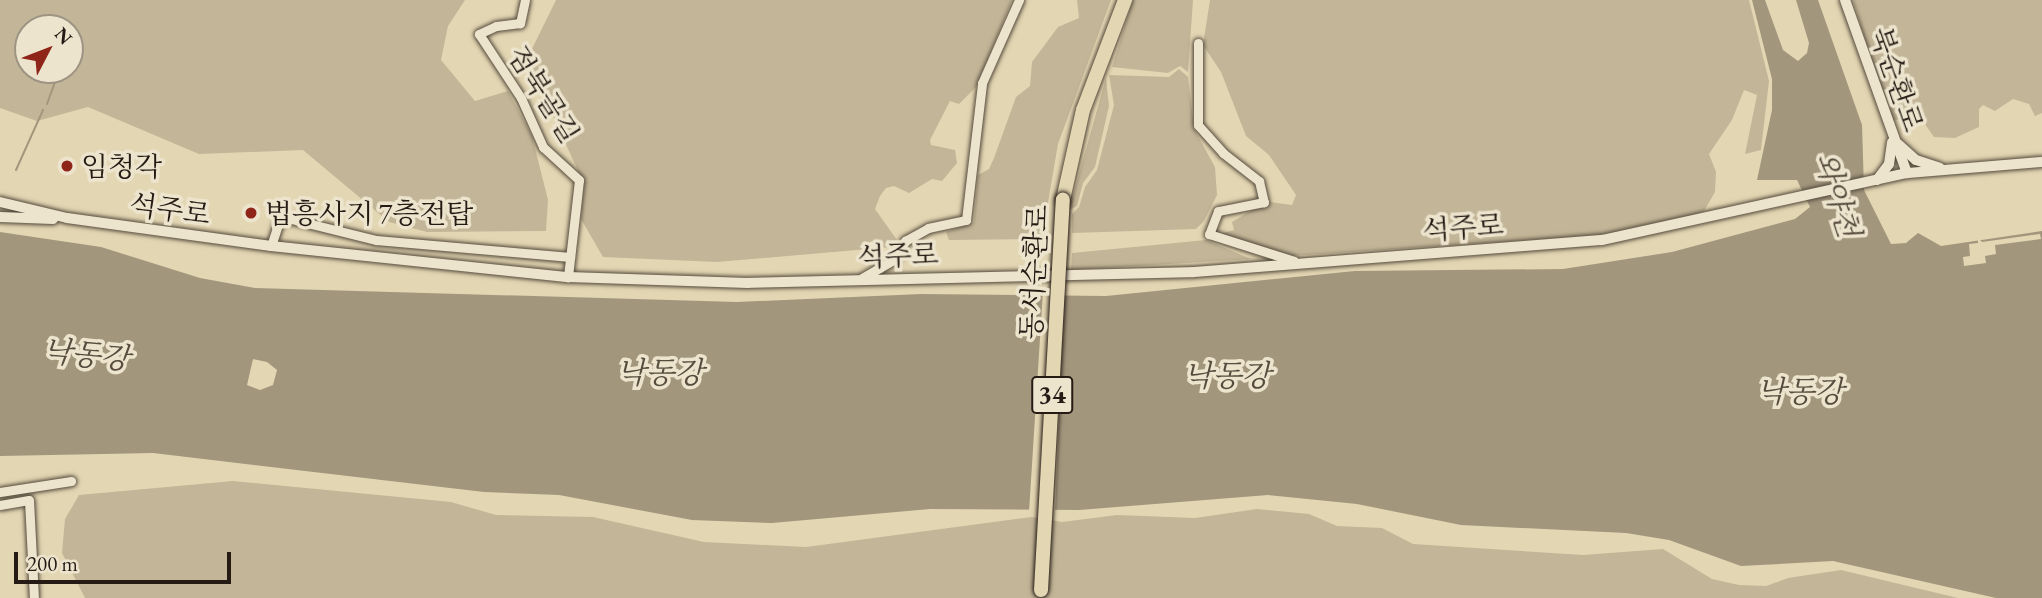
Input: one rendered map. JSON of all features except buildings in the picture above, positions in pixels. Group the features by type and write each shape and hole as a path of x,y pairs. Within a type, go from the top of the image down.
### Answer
{"highway":[{"name":"동서순환로","path":"1038,591 1059,198 1075,112 1116,0"},
{"name":"동서순환로","path":"1059,198 1083,110 1125,0"}],"street":[{"name":"점북골길","path":"525,0 520,23 496,26 479,34 521,97 543,147 579,180 568,277"},
{"path":"862,278 895,259 905,241 928,228 966,220 982,83 1019,0"},
{"name":"북순환로","path":"1845,0 1907,173"},
{"path":"1198,43 1198,125 1223,153 1259,181 1264,202 1218,211 1209,234 1294,261"},
{"path":"1892,136 1910,157 1941,169"},
{"path":"1877,180 1890,160 1892,136"},
{"path":"1877,180 1941,169 2042,162"},
{"name":"석주로","path":"0,202 67,218 271,246 568,277 748,283 862,278 1181,272 1294,261 1602,240 1797,200 1877,180"},
{"path":"0,217 67,218"},
{"path":"271,246 279,221 291,219 376,240 570,257"},
{"path":"0,492 71,481"},
{"path":"11,500 20,488"},
{"path":"0,505 11,500 29,500 34,598"}],"shaded area":[{"path":"0,0 465,0 448,26 441,60 475,101 508,91 532,136 548,200 546,231 427,232 389,222 303,150 199,154 88,107 37,121 0,108"},
{"path":"556,0 1012,0 976,87 959,104 950,101 930,140 931,145 955,150 957,163 942,181 932,179 909,193 894,186 886,188 880,196 875,209 897,240 892,247 717,262 603,257 581,219 584,184 527,59"},
{"path":"1077,0 1111,0 1058,144 1043,231 1037,239 949,240 946,232 974,222 978,175 989,169 1016,97 1030,86 1032,62 1058,27 1079,18"},
{"path":"1133,0 1193,0 1188,72 1180,66 1168,73 1112,67"},
{"path":"1210,0 1749,0 1769,81 1761,150 1745,154 1757,95 1744,90 1732,120 1709,154 1716,172 1715,192 1704,211 1693,217 1603,235 1290,256 1220,234 1234,230 1232,222 1270,202 1292,205 1296,195 1269,155 1246,136 1221,72 1203,45"},
{"path":"1853,0 2042,0 2042,113 2035,116 2029,104 2013,99 1995,111 1983,105 1979,109 1979,127 1955,138 1934,137 1917,113 1891,122"},
{"path":"1179,69 1188,77 1194,129 1215,167 1217,195 1204,221 1196,229 1072,233 1072,214 1079,207 1085,187 1097,170 1114,105 1109,75 1169,77"},
{"path":"1106,78 1109,106 1095,167 1083,183 1077,206 1069,210"},
{"path":"1206,240 1251,259 1071,270 1072,253"},
{"path":"233,481 451,502 496,515 593,517 704,542 806,547 1032,517 1062,522 1117,515 1195,518 1257,509 1309,514 1337,526 1382,528 1413,544 1583,555 1663,549 1712,579 1739,585 1766,586 1788,578 1841,570 1958,598 85,598 62,553 65,519 79,495"}],"water":[{"name":"낙동강","path":"1752,0 1765,0 1783,50 1798,61 1807,53 1809,43 1796,0 1818,0 1862,125 1864,190 1891,244 1906,243 1918,233 1941,246 2042,231 2042,598 1996,598 1833,561 1741,566 1669,540 1626,533 1461,525 1357,504 1268,495 1079,510 930,509 772,523 692,520 559,495 484,492 153,453 0,456 0,232 101,247 200,278 255,288 737,302 921,294 1106,296 1355,271 1563,269 1672,252 1795,219 1810,207 1797,180 1757,180 1772,110 1772,79","holes":["253,359 267,362 277,370 273,385 260,390 247,385"]}],"pier":[{"path":"2040,234 2041,239 1995,245 1996,254 1985,256 1986,263 1964,266 1963,257 1970,256 1969,244 1978,243 1978,238 1982,242"},
{"path":"1043,291 1064,292 1055,514 1029,512"}],"waterway":[{"path":"47,104 54,84"},
{"path":"16,170 43,110"}],"place":[{"name":"임청각","path":"67,166"},
{"name":"법흥사지 7층전탑","path":"251,213"}],"water label":[{"name":"와야천","path":"1837,195"}]}
